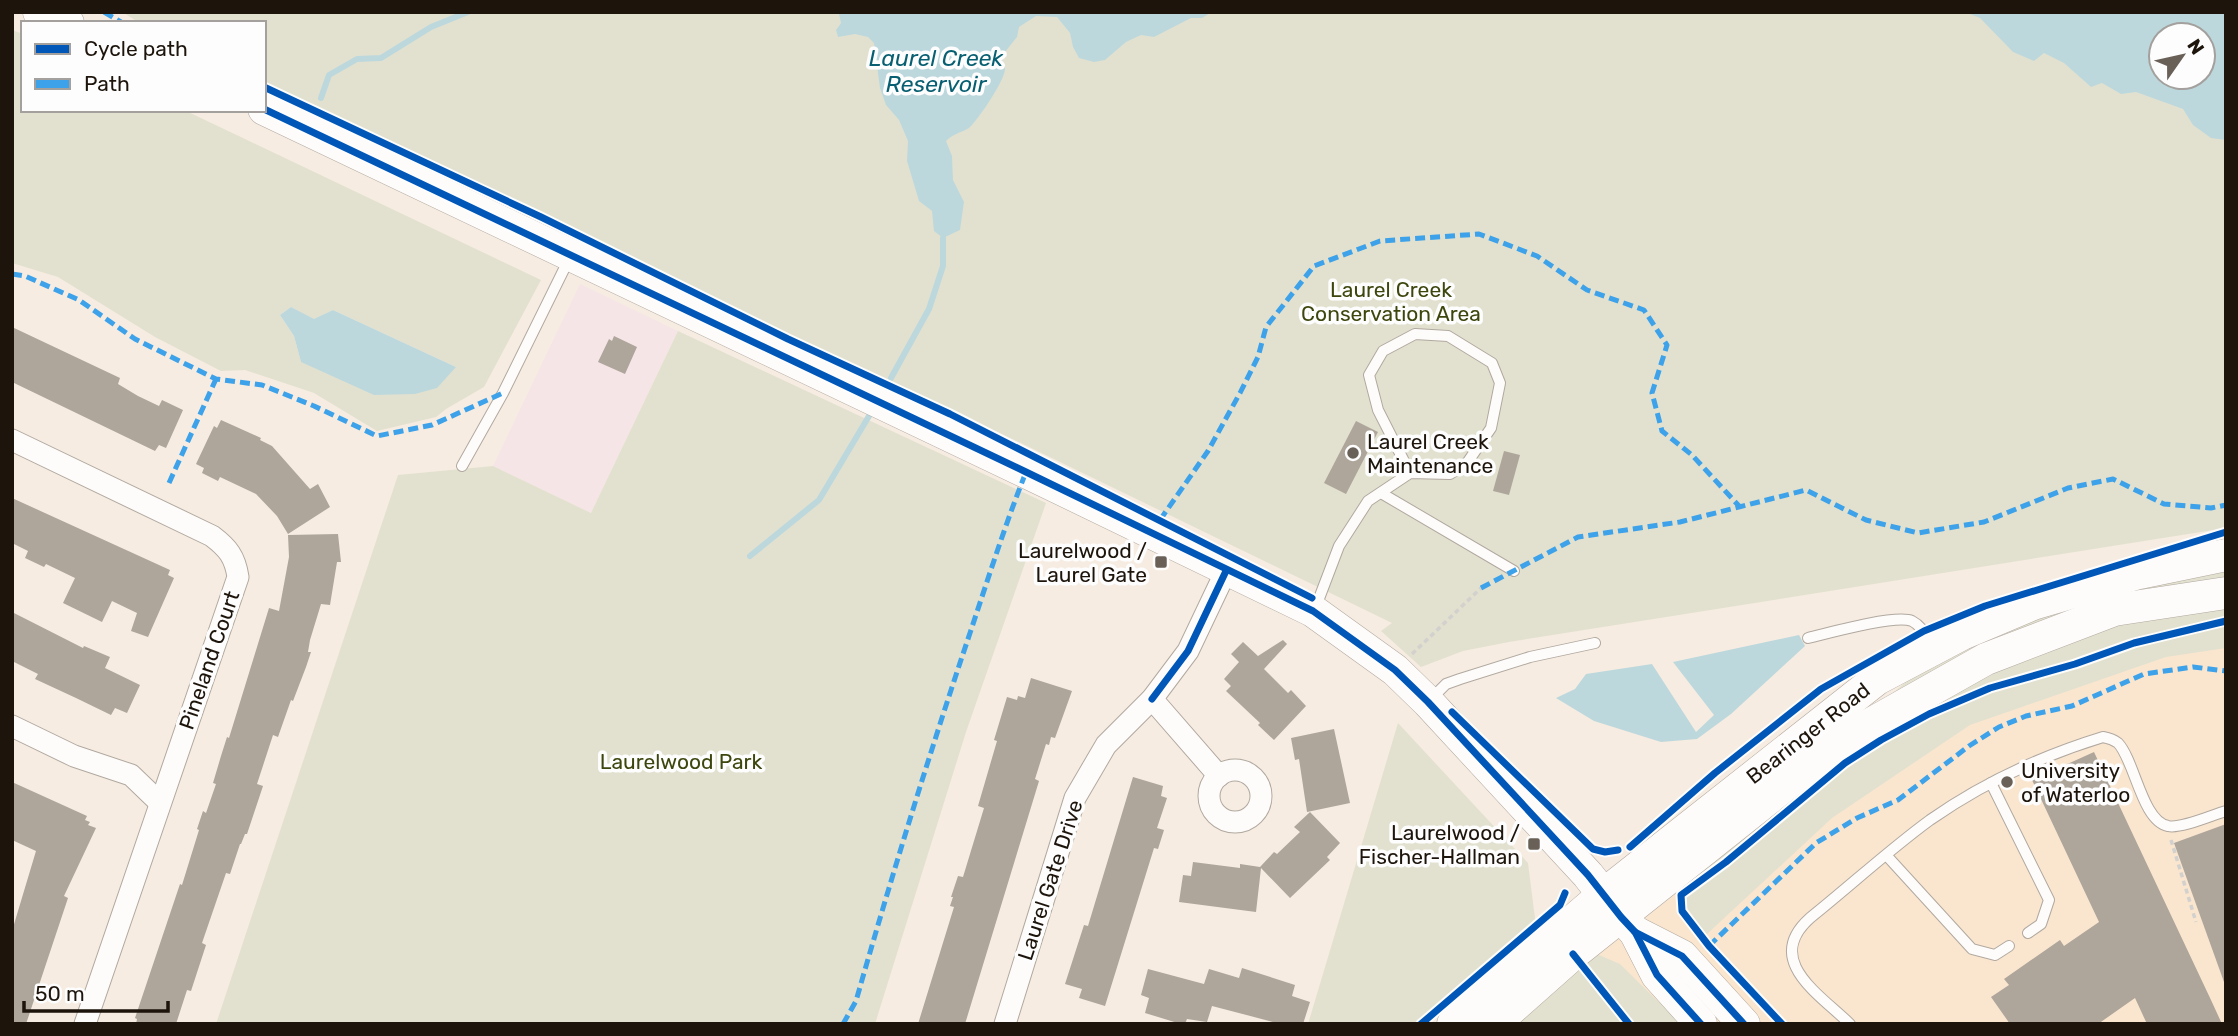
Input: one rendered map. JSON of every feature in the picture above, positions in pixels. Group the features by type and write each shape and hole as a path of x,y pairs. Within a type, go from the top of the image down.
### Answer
{"street":[{"path":"39,12 58,21"},
{"path":"266,110 1314,611 1395,670 1428,702 1588,874 1620,915 1657,975 1701,1024"},
{"name":"Pineland Court","path":"12,440 212,536 228,548 236,562 238,577 85,1024"},
{"name":"Bearinger Road","path":"1620,915 1877,679 1936,648 2033,604 2139,573 2226,555"},
{"name":"Laurel Gate Drive","path":"1009,1023 1075,798 1106,744 1152,699 1188,651 1226,571"},
{"name":"Bearinger Road","path":"1453,1024 1620,915 1803,771 1860,730 1976,664 2114,610 2226,593"},
{"path":"1152,699 1219,776"},
{"path":"12,726 74,756 131,775 159,802"},
{"path":"1494,1024 1620,915"},
{"path":"1620,915 1682,956 1744,1024"}],"lane":[{"path":"462,466 503,393 571,255"},
{"path":"1314,611 1339,546 1368,501 1410,473 1450,474 1467,463 1491,428 1500,383 1492,363 1448,336 1415,334 1384,351 1369,375 1378,410 1410,473"},
{"path":"1381,493 1514,571"},
{"path":"1808,638 1888,621 1911,621 1924,631 1936,648"},
{"path":"1428,702 1446,684 1530,657 1595,643"},
{"path":"1850,1024 1805,980 1791,957 1791,943 1801,926 1930,821 1991,783 2045,757 2103,737 2118,743 2125,753 2146,801 2159,822 2177,826 2226,811"},
{"path":"1991,783 2049,900 2041,924 2028,933"},
{"path":"1887,856 1972,949 1994,956 2009,946"}],"path":[{"path":"1403,663 1481,588"},
{"path":"2181,836 2170,840 2196,922"}],"shaded area":[{"path":"580,284 678,331 591,513 493,466"},
{"name":"University of Waterloo","path":"2226,565 2226,1024 1503,1024 1670,883"}],"green space":[{"name":"Laurel Creek Conservation Area","path":"122,12 2226,12 2226,528 1509,642 1463,651 1421,667 1381,631 1392,623 1025,445 277,92 266,85 266,21 137,21"},
{"path":"12,30 21,33 21,112 188,112 541,280 484,387 436,417 377,431 314,393 245,370 221,371 155,337 58,277 12,263","holes":["291,307 314,320 333,310 456,367 301,362 294,336 280,315"]},
{"name":"Laurelwood Park","path":"678,331 1046,503 966,732 875,1024 216,1024 398,475 493,466 591,513"},
{"path":"2226,565 2226,648 2166,657 1970,725 1832,818 1706,935 1670,883 1907,681 2010,624"},
{"path":"1398,723 1528,863 1536,926 1416,1024 1308,1024"},
{"path":"1592,952 1620,964 1681,1024 1503,1024"}],"water":[{"name":"Laurel Creek Reservoir","path":"834,12 1212,12 1202,18 1191,18 1154,37 1141,35 1126,42 1105,60 1094,62 1079,58 1070,33 1057,17 1036,16 1019,27 1017,37 1001,57 1004,73 991,98 970,127 946,141 952,156 953,180 964,202 960,230 943,238 934,231 932,211 919,201 907,161 908,141 899,120 886,105 880,88 874,43 868,37 855,34 838,37 836,30 841,23 839,14"},
{"path":"1965,12 2226,12 2226,140 2211,138 2193,125 2183,109 2136,92 2121,94 2102,83 2091,87 2064,63 2044,53 2034,61 2013,52 1980,18"},
{"path":"291,307 314,319 333,310 456,367 437,388 415,394 374,395 301,362 294,336 280,315"},
{"path":"1799,635 1805,646 1731,714 1697,739 1661,742 1594,721 1556,698 1575,689 1586,674 1652,664 1696,732 1714,715 1673,662"}],"building":[{"path":"12,327 120,378 118,384 138,396 159,406 162,400 183,410 166,448 159,445 155,451 12,382"},
{"path":"614,336 637,347 625,374 598,362 609,339 612,341"},
{"path":"221,420 261,438 260,440 272,446 310,489 318,484 330,507 288,534 277,516 256,494 220,477 218,481 202,473 204,468 196,464 214,426 217,428"},
{"name":"Laurel Creek Maintenance","path":"1356,421 1378,432 1346,494 1324,483"},
{"path":"1504,451 1520,455 1509,495 1493,491"},
{"path":"12,498 170,570 168,575 174,578 148,637 131,631 137,613 112,601 102,622 63,603 75,578 46,564 44,567 25,558 28,551 12,543"},
{"path":"338,534 341,562 337,562 330,605 321,604 310,640 308,652 311,652 306,667 278,737 273,735 257,784 263,786 230,874 226,873 202,943 206,945 191,991 187,990 176,1024 136,1024 135,1018 180,884 182,885 203,811 206,813 216,784 213,783 221,756 269,608 279,611 289,557 288,535"},
{"path":"12,612 83,648 84,646 110,657 105,668 140,685 127,713 115,708 111,715 35,679 38,674 12,661"},
{"path":"1283,640 1287,644 1264,669 1288,693 1291,690 1306,706 1274,740 1226,691 1231,686 1224,679 1239,662 1231,654 1243,642 1258,656"},
{"path":"1031,678 1072,691 1055,738 1051,737 1049,745 1046,744 1035,779 1039,781 965,1024 918,1024 954,907 950,906 951,897 958,876 963,877 984,808 978,806 1007,697 1017,700 1018,696 1025,698"},
{"path":"1334,729 1350,803 1307,812 1299,759 1295,760 1291,738"},
{"path":"2094,752 2222,1024 2147,1024 2135,998 2098,1024 2010,1024 1991,997 2009,985 2004,979 2060,940 2064,946 2099,922 2032,780"},
{"path":"1133,777 1163,786 1161,796 1167,798 1157,828 1164,830 1158,849 1154,848 1105,1006 1079,998 1082,989 1065,984 1084,925 1088,926"},
{"path":"12,782 87,816 85,820 90,822 88,825 96,828 64,896 68,898 26,1024 12,1024 12,931 36,851 12,840"},
{"path":"1310,812 1340,843 1327,857 1330,860 1290,898 1261,868 1256,912 1179,902 1183,875 1191,876 1193,862 1240,868 1240,864 1260,867 1300,832 1294,827"},
{"path":"2226,824 2226,982 2224,982 2174,843"},
{"path":"1242,968 1295,985 1292,996 1310,1002 1303,1024 1281,1024 1212,1006 1207,1022 1187,1019 1185,1024 1181,1024 1145,1013 1149,998 1141,995 1148,969 1204,984 1209,969 1239,978"}],"waterway":[{"path":"321,98 329,75 357,59 381,58 431,27 468,12"},
{"path":"891,378 929,309 943,266 943,238"},
{"path":"750,556 819,500 869,416"}],"marked path":[{"path":"104,12 119,21"},
{"path":"1160,520 1208,451 1240,393 1258,357 1266,327 1314,266 1380,241 1479,234 1537,256 1587,290 1644,310 1667,345 1652,393 1662,431 1692,455 1739,506"},
{"path":"12,274 25,276 79,300 135,339 216,379 262,385 377,436 432,425 503,393"},
{"path":"169,483 216,379"},
{"path":"843,1024 856,1001 940,725 1026,472"},
{"path":"1481,588 1578,537 1680,522 1806,490 1866,520 1918,533 1984,522 2068,488 2113,479 2164,504 2211,508 2226,505"},
{"path":"1709,946 1816,843 1857,818 1898,800 1969,746 1999,727 2026,716 2072,706 2144,674 2193,667 2226,671"}],"cycle path":[{"path":"266,88 950,414 1312,598"},
{"path":"266,110 1313,611 1395,670 1428,702 1588,875 1635,932 1657,975 1701,1024"},
{"path":"1630,847 1715,773 1821,689 1924,631 1985,606 2226,532"},
{"path":"1152,699 1188,651 1226,571"},
{"path":"1782,1024 1709,946 1682,911 1681,895 1726,862 1845,763 1929,714 1990,688 2075,664 2134,643 2226,621"},
{"path":"1452,712 1593,849 1605,852 1618,850"},
{"path":"1421,1024 1560,905 1565,893"},
{"path":"1635,932 1682,956 1744,1024"},
{"path":"1573,954 1629,1024"}],"place":[{"name":"Laurel Creek Maintenance","path":"1353,453"},
{"name":"Laurelwood / Laurel Gate","path":"1161,562"},
{"name":"University of Waterloo","path":"2007,782"},
{"name":"Laurelwood / Fischer-Hallman","path":"1534,844"}]}
